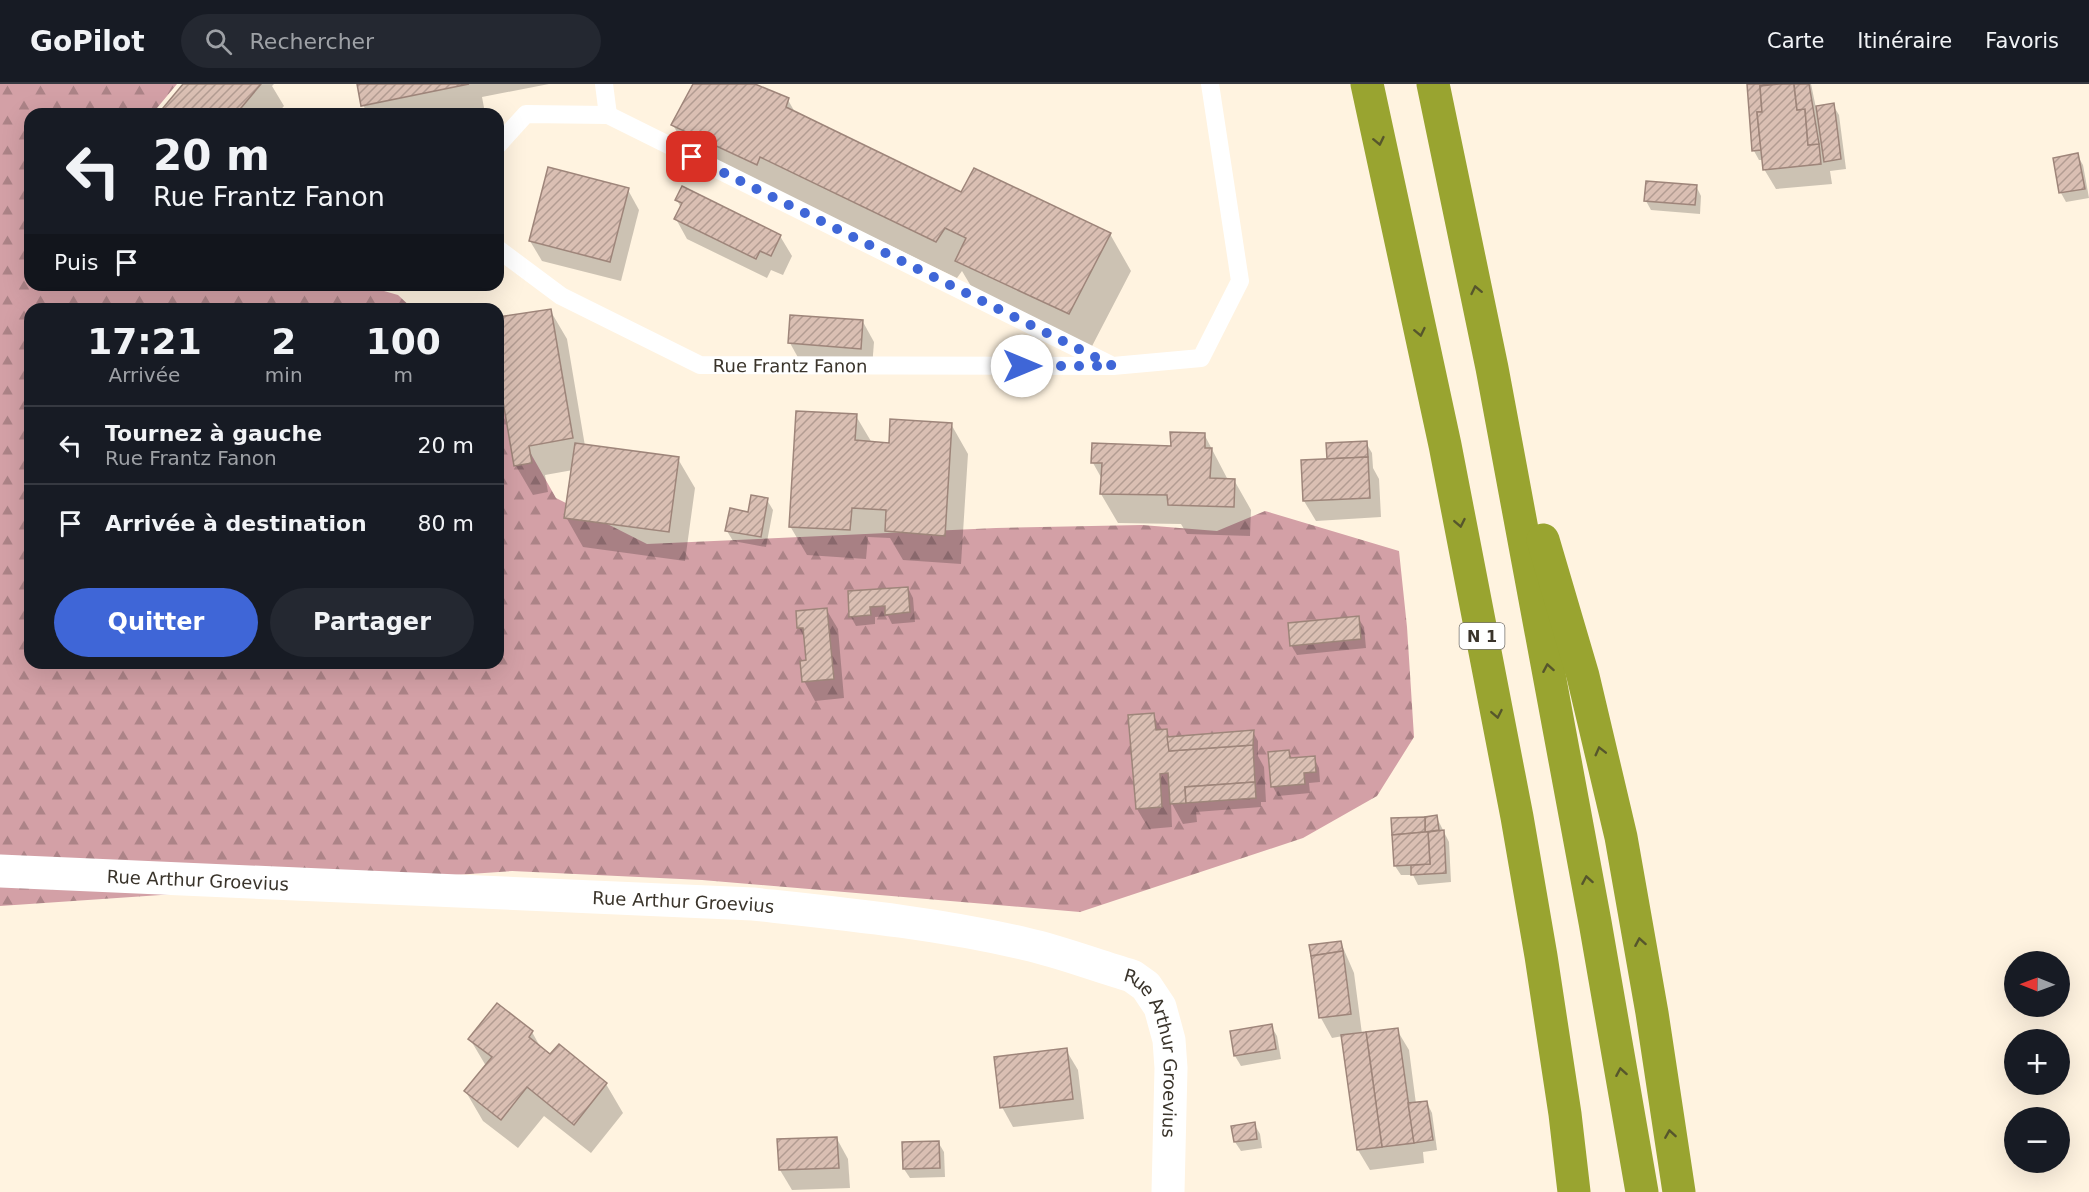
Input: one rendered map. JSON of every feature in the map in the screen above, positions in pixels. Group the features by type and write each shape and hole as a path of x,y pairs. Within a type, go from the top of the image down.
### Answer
{"highway":[{"name":"N 1","path":"1367,84 1445,445 1516,817 1541,956 1565,1114 1574,1192"},
{"path":"1433,84 1492,368 1593,910 1642,1192"},
{"path":"1492,368 1583,676 1621,837 1652,1013 1679,1192"}],"street":[{"name":"Rue Arthur Groevius","path":"0,872 753,904 875,918 1028,944 1132,976 1146,986 1160,1007 1169,1040 1171,1068 1168,1192"}],"lane":[{"path":"604,84 608,116"},
{"name":"Rue Frantz Fanon","path":"504,253 561,296 700,365 1113,366 1201,358 1240,281 1210,84"},
{"path":"504,138 526,114 608,116 1113,366"}],"green space":[{"path":"0,84 177,84 157,108 24,108 24,291 384,291 398,295 407,303 24,303 24,669 504,669 504,407 556,498 647,544 996,528 1142,525 1217,531 1265,511 1399,551 1407,627 1414,737 1377,796 1303,838 1080,912 702,880 512,871 0,906"}],"building":[{"path":"183,84 261,84 241,108 163,108"},
{"path":"357,84 469,84 361,106"},
{"path":"693,84 755,84 789,98 786,107 961,192 974,168 1111,233 1069,314 955,261 966,238 945,228 936,242 760,157 757,165 671,125"},
{"path":"1747,84 1779,84 1760,86 1762,112 1757,112 1761,150 1752,151"},
{"path":"1794,84 1797,110 1805,109 1808,145 1819,144 1821,164 1763,170 1757,112 1762,112 1760,86"},
{"path":"1794,84 1809,84 1819,144 1808,145 1805,109 1797,110"},
{"path":"1834,103 1841,159 1824,162 1816,106"},
{"path":"2078,153 2085,189 2059,193 2053,158"},
{"path":"548,167 629,188 610,262 529,241"},
{"path":"1646,181 1697,185 1695,205 1644,201"},
{"path":"682,186 781,235 771,256 760,251 756,259 674,219 682,203 675,200"},
{"path":"551,309 573,438 529,446 532,463 514,466 504,407 504,316"},
{"path":"790,315 863,320 861,349 788,343"},
{"path":"796,411 857,414 855,440 889,443 890,419 952,423 945,536 885,531 886,510 852,508 850,530 789,527"},
{"path":"1170,432 1205,433 1205,448 1212,448 1210,478 1235,479 1234,507 1168,505 1167,495 1100,494 1102,463 1091,463 1092,443 1171,446"},
{"path":"1367,441 1368,457 1327,459 1326,443"},
{"path":"575,443 679,457 669,532 564,518"},
{"path":"1368,457 1370,498 1303,501 1301,460"},
{"path":"751,495 768,498 761,537 725,531 730,508 748,512"},
{"path":"908,587 910,612 885,615 885,606 870,607 871,615 849,617 848,591"},
{"path":"827,608 834,679 802,682 800,661 806,660 803,628 797,628 796,611"},
{"path":"1359,616 1361,639 1290,646 1288,623"},
{"path":"1154,713 1156,730 1167,729 1169,751 1253,745 1255,782 1185,787 1186,803 1170,804 1168,773 1160,774 1162,807 1136,809 1128,715"},
{"path":"1254,730 1253,745 1169,751 1167,737"},
{"path":"1289,750 1290,758 1315,756 1316,772 1304,773 1305,784 1271,787 1268,752"},
{"path":"1255,782 1256,798 1186,803 1185,787"},
{"path":"1437,815 1439,830 1425,832 1425,817"},
{"path":"1425,817 1425,832 1392,835 1391,818"},
{"path":"1444,830 1446,873 1411,875 1411,865 1430,864 1428,832"},
{"path":"1428,832 1430,864 1394,866 1392,835"},
{"path":"1341,941 1343,951 1311,956 1309,945"},
{"path":"1343,951 1351,1014 1319,1018 1311,956"},
{"path":"497,1003 533,1031 529,1037 550,1054 559,1044 607,1083 574,1125 527,1087 501,1120 464,1091 492,1057 468,1039"},
{"path":"1272,1024 1276,1049 1234,1056 1230,1031"},
{"path":"1398,1028 1414,1143 1382,1147 1366,1032"},
{"path":"1366,1032 1382,1147 1357,1150 1341,1035"},
{"path":"1067,1048 1073,1099 1000,1108 994,1057"},
{"path":"1427,1101 1433,1140 1414,1143 1408,1103"},
{"path":"1255,1122 1257,1139 1234,1142 1231,1126"},
{"path":"837,1137 839,1168 779,1170 777,1139"},
{"path":"939,1141 940,1168 903,1169 902,1142"}],"route":[{"path":"692,157 1113,366 1022,366"}]}
